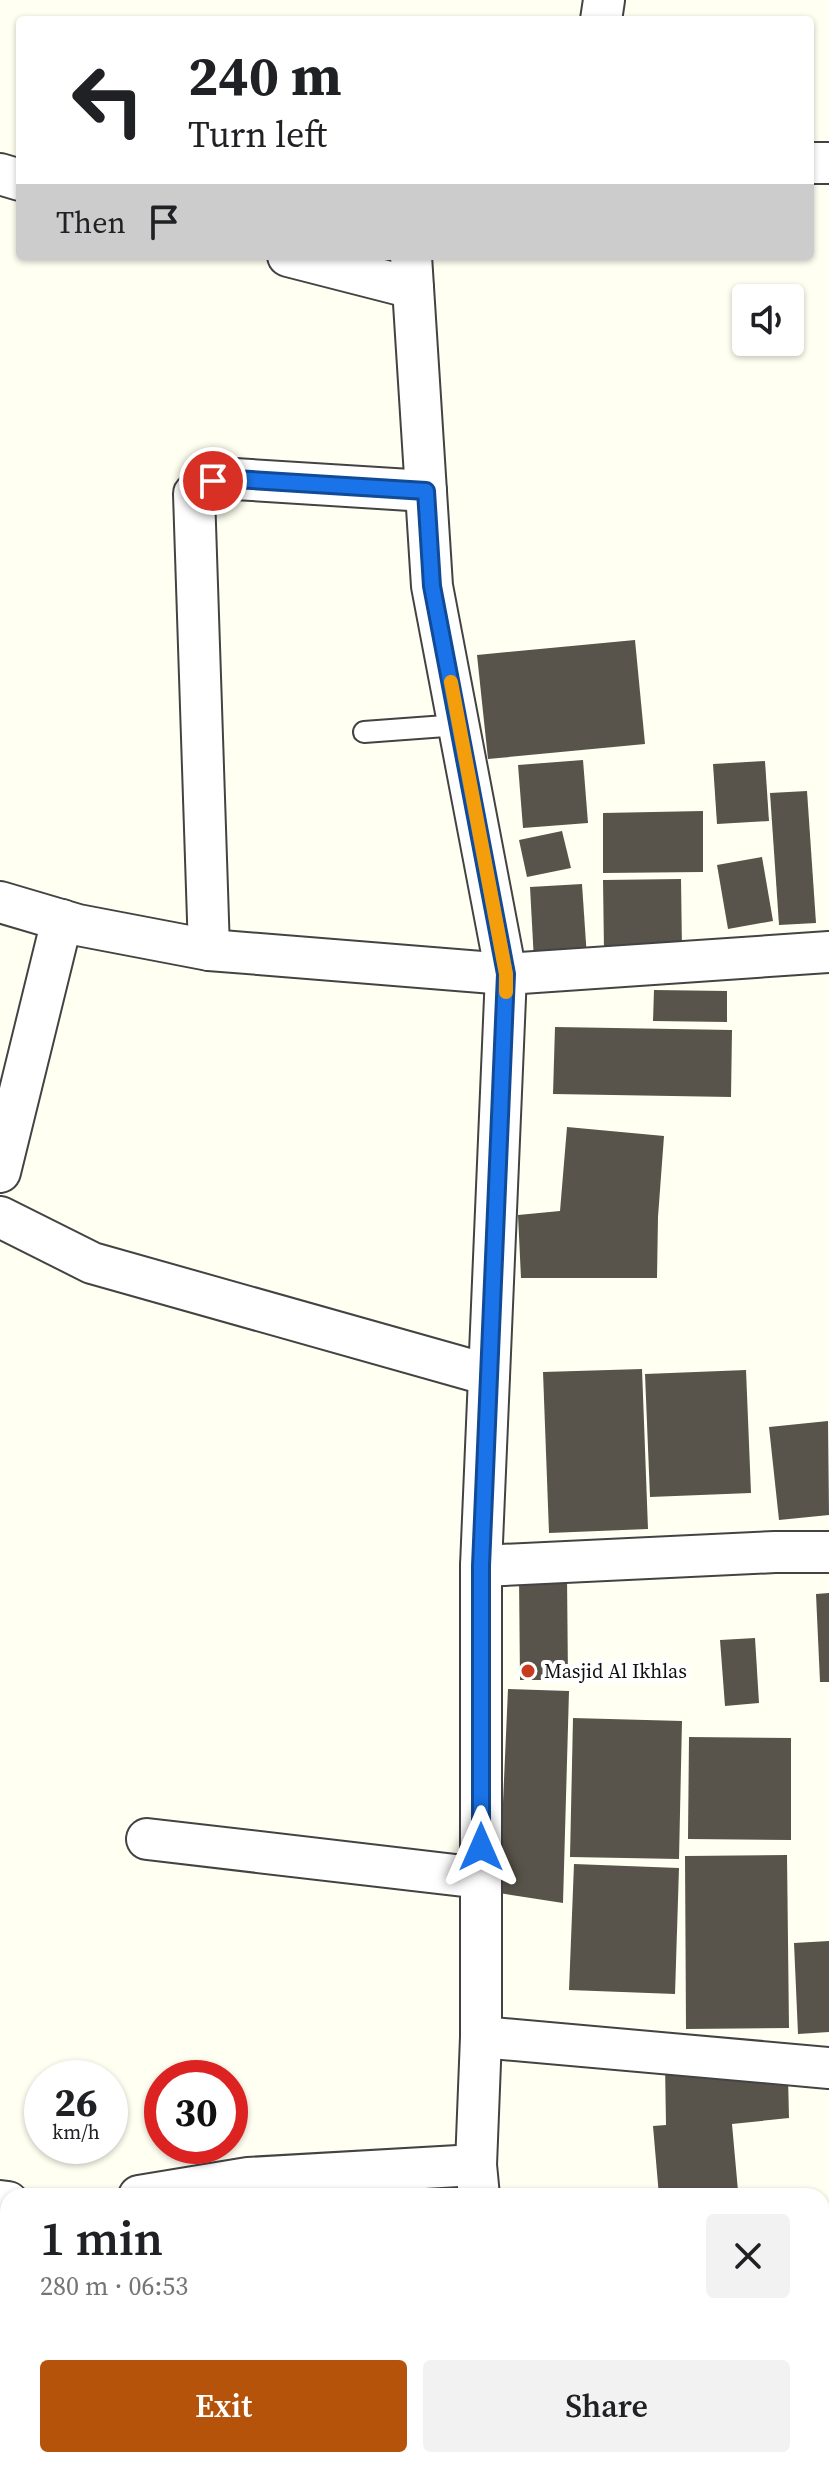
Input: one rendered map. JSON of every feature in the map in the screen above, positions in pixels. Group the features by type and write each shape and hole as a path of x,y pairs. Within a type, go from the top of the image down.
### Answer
{"street":[{"path":"187,2188 248,2178 478,2180 481,1566 506,974 432,586 412,272 319,260"},
{"path":"209,950 194,494 213,481 235,479 426,491"},
{"path":"0,902 62,920 209,950 506,974 829,952"},
{"path":"0,1172 62,920"},
{"path":"3,1223 92,1263 489,1375"},
{"path":"481,1566 788,1551 829,1552"},
{"path":"147,1839 481,1878"},
{"path":"481,2037 829,2068"}],"lane":[{"path":"364,732 459,725"}],"building":[{"path":"635,640 645,744 488,759 477,655"},
{"path":"583,760 588,823 523,828 518,765"},
{"path":"765,761 769,821 717,824 713,764"},
{"path":"807,791 816,923 779,925 770,793"},
{"path":"703,811 703,872 603,873 603,813"},
{"path":"562,831 571,868 527,877 519,840"},
{"path":"762,857 773,921 728,929 717,865"},
{"path":"681,879 682,950 604,951 603,880"},
{"path":"582,884 587,958 534,961 530,887"},
{"path":"654,990 727,991 727,1022 653,1021"},
{"path":"555,1027 732,1030 731,1097 553,1094"},
{"path":"567,1127 664,1136 657,1278 521,1278 518,1215 560,1211"},
{"path":"642,1369 648,1529 549,1533 543,1372"},
{"path":"746,1370 751,1493 650,1497 645,1374"},
{"path":"828,1421 829,1515 779,1520 769,1427"},
{"path":"567,1576 568,1680 520,1680 519,1577"},
{"path":"829,1593 829,1682 820,1682 816,1594"},
{"path":"755,1638 759,1703 725,1706 720,1640"},
{"path":"508,1689 569,1691 563,1903 499,1893"},
{"path":"573,1718 682,1721 679,1859 570,1857"},
{"path":"689,1737 791,1738 791,1840 688,1839"},
{"path":"787,1855 789,2028 686,2029 685,1856"},
{"path":"574,1864 679,1868 675,1994 569,1990"},
{"path":"829,1941 829,2032 798,2034 794,1943"},
{"path":"665,2064 788,2076 789,2118 732,2124 738,2188 658,2188 653,2126 666,2125"}],"slow traffic":[{"path":"451,682 506,974 506,992"}],"place":[{"name":"Masjid Al Ikhlas","path":"528,1671"}],"route":[{"path":"213,481 235,479 426,491 432,586 506,974 481,1566 481,1847"}]}
